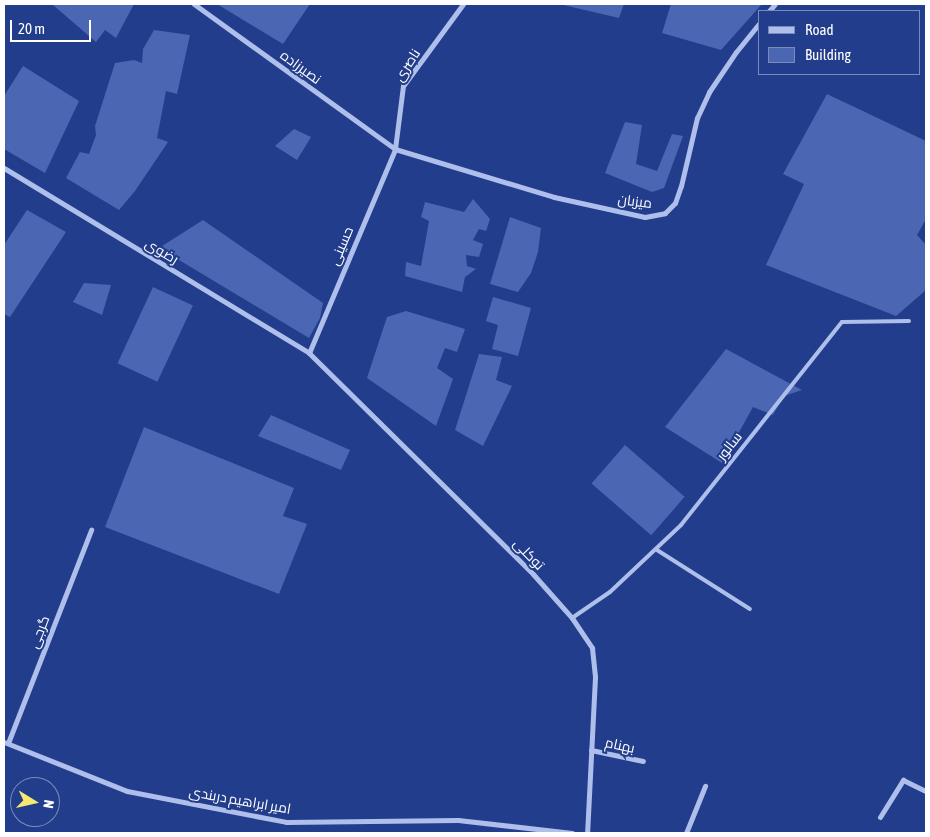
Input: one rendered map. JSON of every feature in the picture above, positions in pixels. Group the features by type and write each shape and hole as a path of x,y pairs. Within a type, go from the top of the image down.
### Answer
{"street":[{"name":"نصیرزاده","path":"194,4 395,149"},
{"name":"ناصری","path":"395,149 403,86 463,4"},
{"name":"میزبان","path":"395,149 554,197 645,217 665,213 675,203 681,186 697,118 709,92 736,52 758,25"},
{"name":"حسینی","path":"309,353 395,149"},
{"name":"رضوى","path":"4,168 309,353"},
{"name":"توکلی","path":"309,353 533,574 572,618 592,648 595,677 587,833"},
{"name":"گرجی","path":"6,742 92,530"},
{"name":"امیر ابراهیم دربندی","path":"6,742 127,791 286,822 458,820 572,833"},
{"name":"بهنام","path":"592,750 643,761"},
{"path":"880,817 903,780 926,791"},
{"path":"686,833 705,786"}],"lane":[{"name":"سالور","path":"572,618 610,592 657,550 681,525 842,322 909,321"},
{"path":"657,550 750,608"}],"building":[{"path":"54,4 134,4 116,38 105,30 96,42"},
{"path":"217,4 310,4 283,44"},
{"path":"559,4 624,4 619,18"},
{"path":"671,4 762,4 721,50 662,33"},
{"path":"154,30 190,35 177,94 166,91 157,138 168,142 135,191 119,210 66,178 80,152 89,154 96,135 95,126 115,63 134,60 142,63 143,49"},
{"path":"23,66 79,101 45,173 4,149 4,96"},
{"path":"827,94 926,141 926,219 917,235 926,245 926,290 896,316 766,265 804,184 783,174"},
{"path":"625,122 642,125 636,164 657,171 672,134 683,136 664,188 652,192 605,173"},
{"path":"294,129 311,137 297,160 275,146"},
{"path":"473,199 490,219 486,231 479,229 473,240 483,244 479,257 466,255 467,266 476,269 465,277 462,292 405,276 406,262 421,266 429,221 421,217 425,202 464,212"},
{"path":"27,210 66,232 10,317 4,314 4,245"},
{"path":"510,217 541,228 538,252 531,273 518,292 490,284"},
{"path":"203,220 323,303 320,318 309,338 159,248"},
{"path":"84,283 111,285 102,315 73,302"},
{"path":"153,287 193,306 157,382 118,363"},
{"path":"493,297 531,308 518,356 492,349 498,325 486,321"},
{"path":"406,311 465,329 457,352 445,348 437,368 453,379 436,426 367,378 387,317"},
{"path":"726,349 802,390 784,396 773,415 753,407 722,463 665,427"},
{"path":"479,354 502,357 496,380 512,386 483,446 455,430"},
{"path":"271,415 350,450 341,470 258,436"},
{"path":"144,427 294,488 283,516 307,524 279,594 105,527"},
{"path":"625,445 685,497 651,535 592,483"}]}
